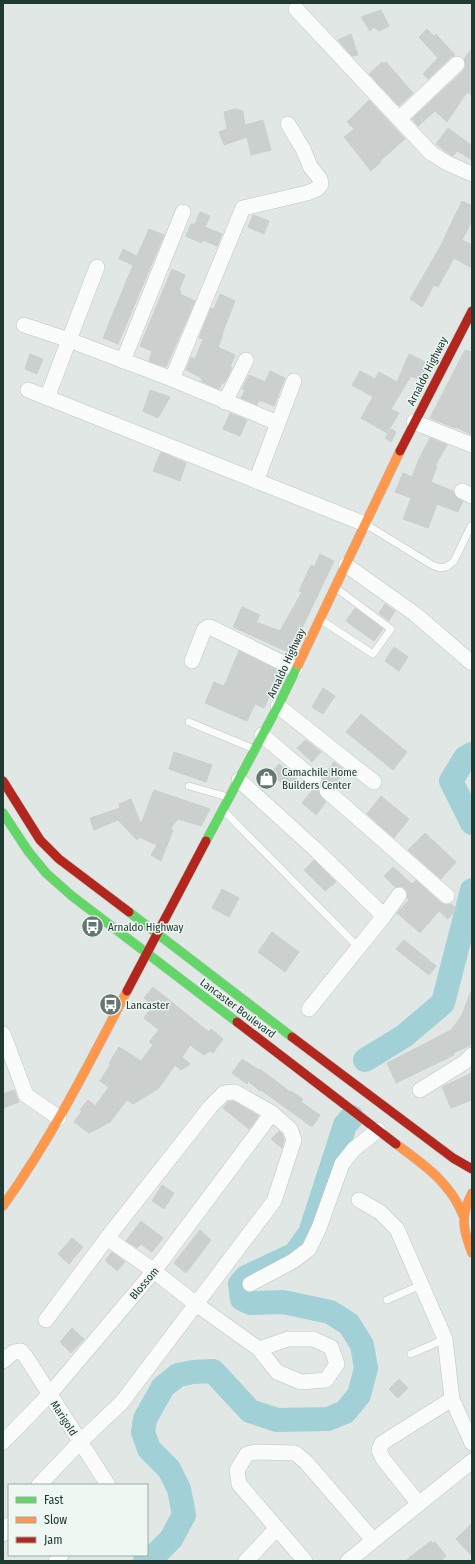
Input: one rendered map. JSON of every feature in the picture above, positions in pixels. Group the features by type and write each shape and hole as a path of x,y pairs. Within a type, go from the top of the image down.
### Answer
{"main road":[{"name":"Arnaldo Highway","path":"3,1206 23,1178 59,1118 158,935 254,749 278,706 319,619 336,588 414,422 472,311"},
{"name":"Lancaster Boulevard","path":"3,781 40,840 59,860 376,1101 457,1161 472,1169"},
{"name":"Lancaster Boulevard","path":"3,813 28,851 46,873 72,896 440,1179 459,1204 463,1215"},
{"path":"472,1193 467,1201 463,1215 464,1235 472,1253"}],"street":[{"path":"296,9 431,153 472,174"},
{"path":"399,119 457,64"},
{"path":"172,379 243,208 307,193 317,189 321,184 320,179 310,166 303,150 288,124"},
{"path":"123,361 183,212"},
{"path":"48,398 97,267"},
{"path":"24,325 69,340 172,379 278,423"},
{"path":"225,402 246,360"},
{"path":"256,481 294,381"},
{"path":"28,390 365,524"},
{"path":"414,422 472,446"},
{"path":"346,565 415,614 472,663"},
{"path":"192,661 204,630 210,627 295,669"},
{"path":"278,706 374,782"},
{"path":"262,734 314,779"},
{"path":"239,780 315,848 384,916"},
{"path":"327,791 447,896"},
{"path":"309,1009 384,916 399,895"},
{"path":"3,1034 26,1095 59,1118"},
{"path":"420,1090 466,1062 472,1055"},
{"path":"40,1484 80,1442 122,1402 274,1201 294,1140 290,1129 272,1112 235,1092 224,1093 211,1106 106,1238 46,1320"},
{"name":"Blossom","path":"3,1442 49,1395 154,1271 272,1112"},
{"path":"250,1284 293,1261 309,1249 319,1228 342,1164 354,1148 378,1130"},
{"path":"359,1200 380,1212 397,1229 445,1339 452,1399 472,1443"},
{"path":"106,1238 154,1271 196,1304 259,1349 277,1372 301,1382 326,1380 337,1364 331,1347 313,1339 288,1339 259,1349"},
{"name":"Marigold","path":"3,1361 14,1352 21,1351 26,1356 49,1395 107,1484"},
{"path":"419,1504 383,1459 380,1450 382,1443 452,1399"},
{"path":"305,1561 240,1484 237,1470 247,1454 255,1452 295,1453 306,1462 373,1540"},
{"path":"348,1561 472,1461"},
{"path":"246,1561 277,1528"}],"lane":[{"path":"365,524 432,565 442,568 450,565 454,561 471,526"},
{"path":"319,619 372,654 391,629 336,588"},
{"path":"189,722 254,749"},
{"path":"190,786 230,797"},
{"path":"223,810 358,947"},
{"path":"387,1300 421,1285"},
{"path":"412,1354 445,1339"}],"building":[{"path":"381,10 389,26 379,31 374,27 370,31 361,17"},
{"path":"427,29 434,36 436,34 455,55 428,79 423,74 438,58 419,37"},
{"path":"351,34 358,55 352,56 338,40"},
{"path":"472,48 472,95 467,92 447,122 435,111 418,126 412,119 463,71 466,66 464,59"},
{"path":"382,62 383,64 386,62 413,93 399,106 369,74"},
{"path":"369,100 405,139 371,171 344,137 354,129 347,122"},
{"path":"235,109 243,111 245,125 263,120 271,150 251,155 247,137 224,145 219,132 227,129 224,112"},
{"path":"448,128 472,146 472,160 457,151 453,156 436,144"},
{"path":"462,201 472,206 472,221 462,240 472,245 472,268 454,258 438,287 434,285 422,307 410,299 440,247"},
{"path":"200,212 210,216 205,227 222,234 217,246 203,240 201,243 186,236 191,224 195,224"},
{"path":"253,215 269,221 264,234 248,227"},
{"path":"149,229 164,235 118,344 103,338 133,265 119,259 123,249 137,256"},
{"path":"172,269 185,275 179,290 181,291 180,294 195,301 166,367 149,361 152,351 140,346"},
{"path":"220,294 235,301 218,347 235,355 230,367 232,368 225,382 222,383 219,389 201,381 202,378 186,370 191,357 195,359 203,339 199,338 211,308 214,309"},
{"path":"465,350 472,352 472,435 456,427 455,428 430,418"},
{"path":"30,354 43,359 37,374 25,369"},
{"path":"409,354 428,363 420,380 411,376 391,409 399,413 387,433 361,418 373,397 352,385 360,371 375,379 379,372 397,382"},
{"path":"270,371 285,378 274,406 259,400 257,405 241,398 245,390 242,389 249,375 265,382"},
{"path":"150,390 170,397 158,418 143,411"},
{"path":"230,413 247,420 240,436 223,429"},
{"path":"391,429 396,432 391,442 385,438"},
{"path":"430,438 447,445 435,466 437,466 431,482 453,491 455,496 463,501 458,512 437,504 428,528 403,519 411,498 395,492 403,473 412,477"},
{"path":"161,452 186,463 180,481 153,471"},
{"path":"320,554 334,561 290,653 233,627 242,607 260,615 256,622 280,631 302,592 299,591 311,565 314,567"},
{"path":"385,604 395,611 389,621 379,613"},
{"path":"355,608 383,629 374,641 346,621"},
{"path":"394,647 408,657 399,671 385,661"},
{"path":"239,651 281,672 264,708 255,704 247,721 205,703 214,682 224,686"},
{"path":"323,688 335,696 323,714 312,707"},
{"path":"361,714 407,752 393,770 346,732"},
{"path":"306,740 321,752 312,762 297,748"},
{"path":"174,752 212,765 206,782 169,769"},
{"path":"334,762 345,771 334,785 328,782 321,784 323,777"},
{"path":"279,764 297,779 288,789 271,773"},
{"path":"320,786 318,790 319,794 326,802 316,815 302,803 314,788"},
{"path":"154,790 210,809 201,826 178,819 170,829 173,830 161,861 151,855 157,845 139,837 137,840 118,820 94,830 90,818 120,808 119,804 131,799 141,824"},
{"path":"381,796 409,819 394,838 367,814"},
{"path":"425,833 456,862 441,879 408,850"},
{"path":"314,860 336,882 325,891 304,870"},
{"path":"393,867 412,884 416,880 441,903 446,905 451,904 457,909 448,919 439,911 420,933 397,913 409,900 407,898 405,888 400,886 395,887 384,876"},
{"path":"222,889 239,898 229,917 212,908"},
{"path":"272,932 299,952 285,972 258,952"},
{"path":"404,940 436,966 429,975 396,949"},
{"path":"153,987 209,1032 211,1029 223,1039 213,1053 210,1051 204,1055 190,1045 182,1057 190,1064 181,1070 175,1065 158,1089 133,1104 127,1100 110,1122 89,1133 74,1122 82,1111 80,1110 88,1100 95,1106 109,1087 100,1081 119,1047 141,1061 153,1045 149,1042 159,1030 144,1018 153,1006 144,998"},
{"path":"471,991 472,1042 469,1046 453,1053 454,1055 396,1083 387,1063 451,1030 462,1015"},
{"path":"242,1059 259,1070 260,1069 290,1092 291,1091 303,1099 301,1102 320,1115 312,1127 248,1081 247,1084 232,1073"},
{"path":"472,1073 472,1100 451,1108 442,1087"},
{"path":"14,1090 19,1102 3,1108 3,1094"},
{"path":"233,1101 259,1116 249,1129 223,1108 228,1102"},
{"path":"279,1131 284,1140 282,1148 271,1139"},
{"path":"162,1185 174,1193 164,1209 152,1201"},
{"path":"141,1221 163,1238 152,1252 141,1244 137,1248 126,1241"},
{"path":"200,1230 211,1240 186,1273 174,1263"},
{"path":"72,1238 83,1247 69,1264 58,1254"},
{"path":"112,1252 125,1262 117,1271 105,1260"},
{"path":"72,1328 84,1339 71,1353 60,1342"},
{"path":"399,1379 408,1388 398,1398 389,1389"},
{"path":"472,1523 472,1556 456,1539"},
{"path":"431,1541 433,1543 435,1542 446,1556 440,1561 405,1561"}],"waterway":[{"path":"472,754 465,758 451,781 472,823"},
{"path":"365,1060 404,1036 443,1003 472,890"},
{"path":"145,1561 154,1556 171,1539 184,1515 179,1489 169,1469 149,1449 143,1432 145,1419 163,1387 178,1375 193,1372 213,1371 250,1411 277,1420 328,1419 345,1412 359,1395 366,1368 362,1345 349,1324 330,1312 283,1302 251,1303 242,1299 240,1284 246,1277 295,1254 310,1233 345,1125 352,1117"}],"traffic: fast":[{"path":"206,841 278,706 298,665"},
{"path":"3,813 28,851 46,873 72,896 237,1022"},
{"path":"129,912 292,1037"}],"traffic: slow":[{"path":"298,665 400,451"},
{"path":"3,1206 21,1181 53,1128 127,991"},
{"path":"396,1144 426,1167 443,1183 451,1193 463,1215"},
{"path":"472,1193 464,1216 465,1230 472,1253"}],"traffic: jam":[{"path":"400,451 472,311"},
{"path":"3,781 40,840 59,859 129,912"},
{"path":"127,991 206,841"},
{"path":"237,1022 396,1144"},
{"path":"292,1037 453,1158 472,1169"}],"place":[{"name":"Camachile Home Builders Center","path":"266,778"},
{"name":"Arnaldo Highway","path":"92,927"},
{"name":"Lancaster","path":"111,1005"}]}
